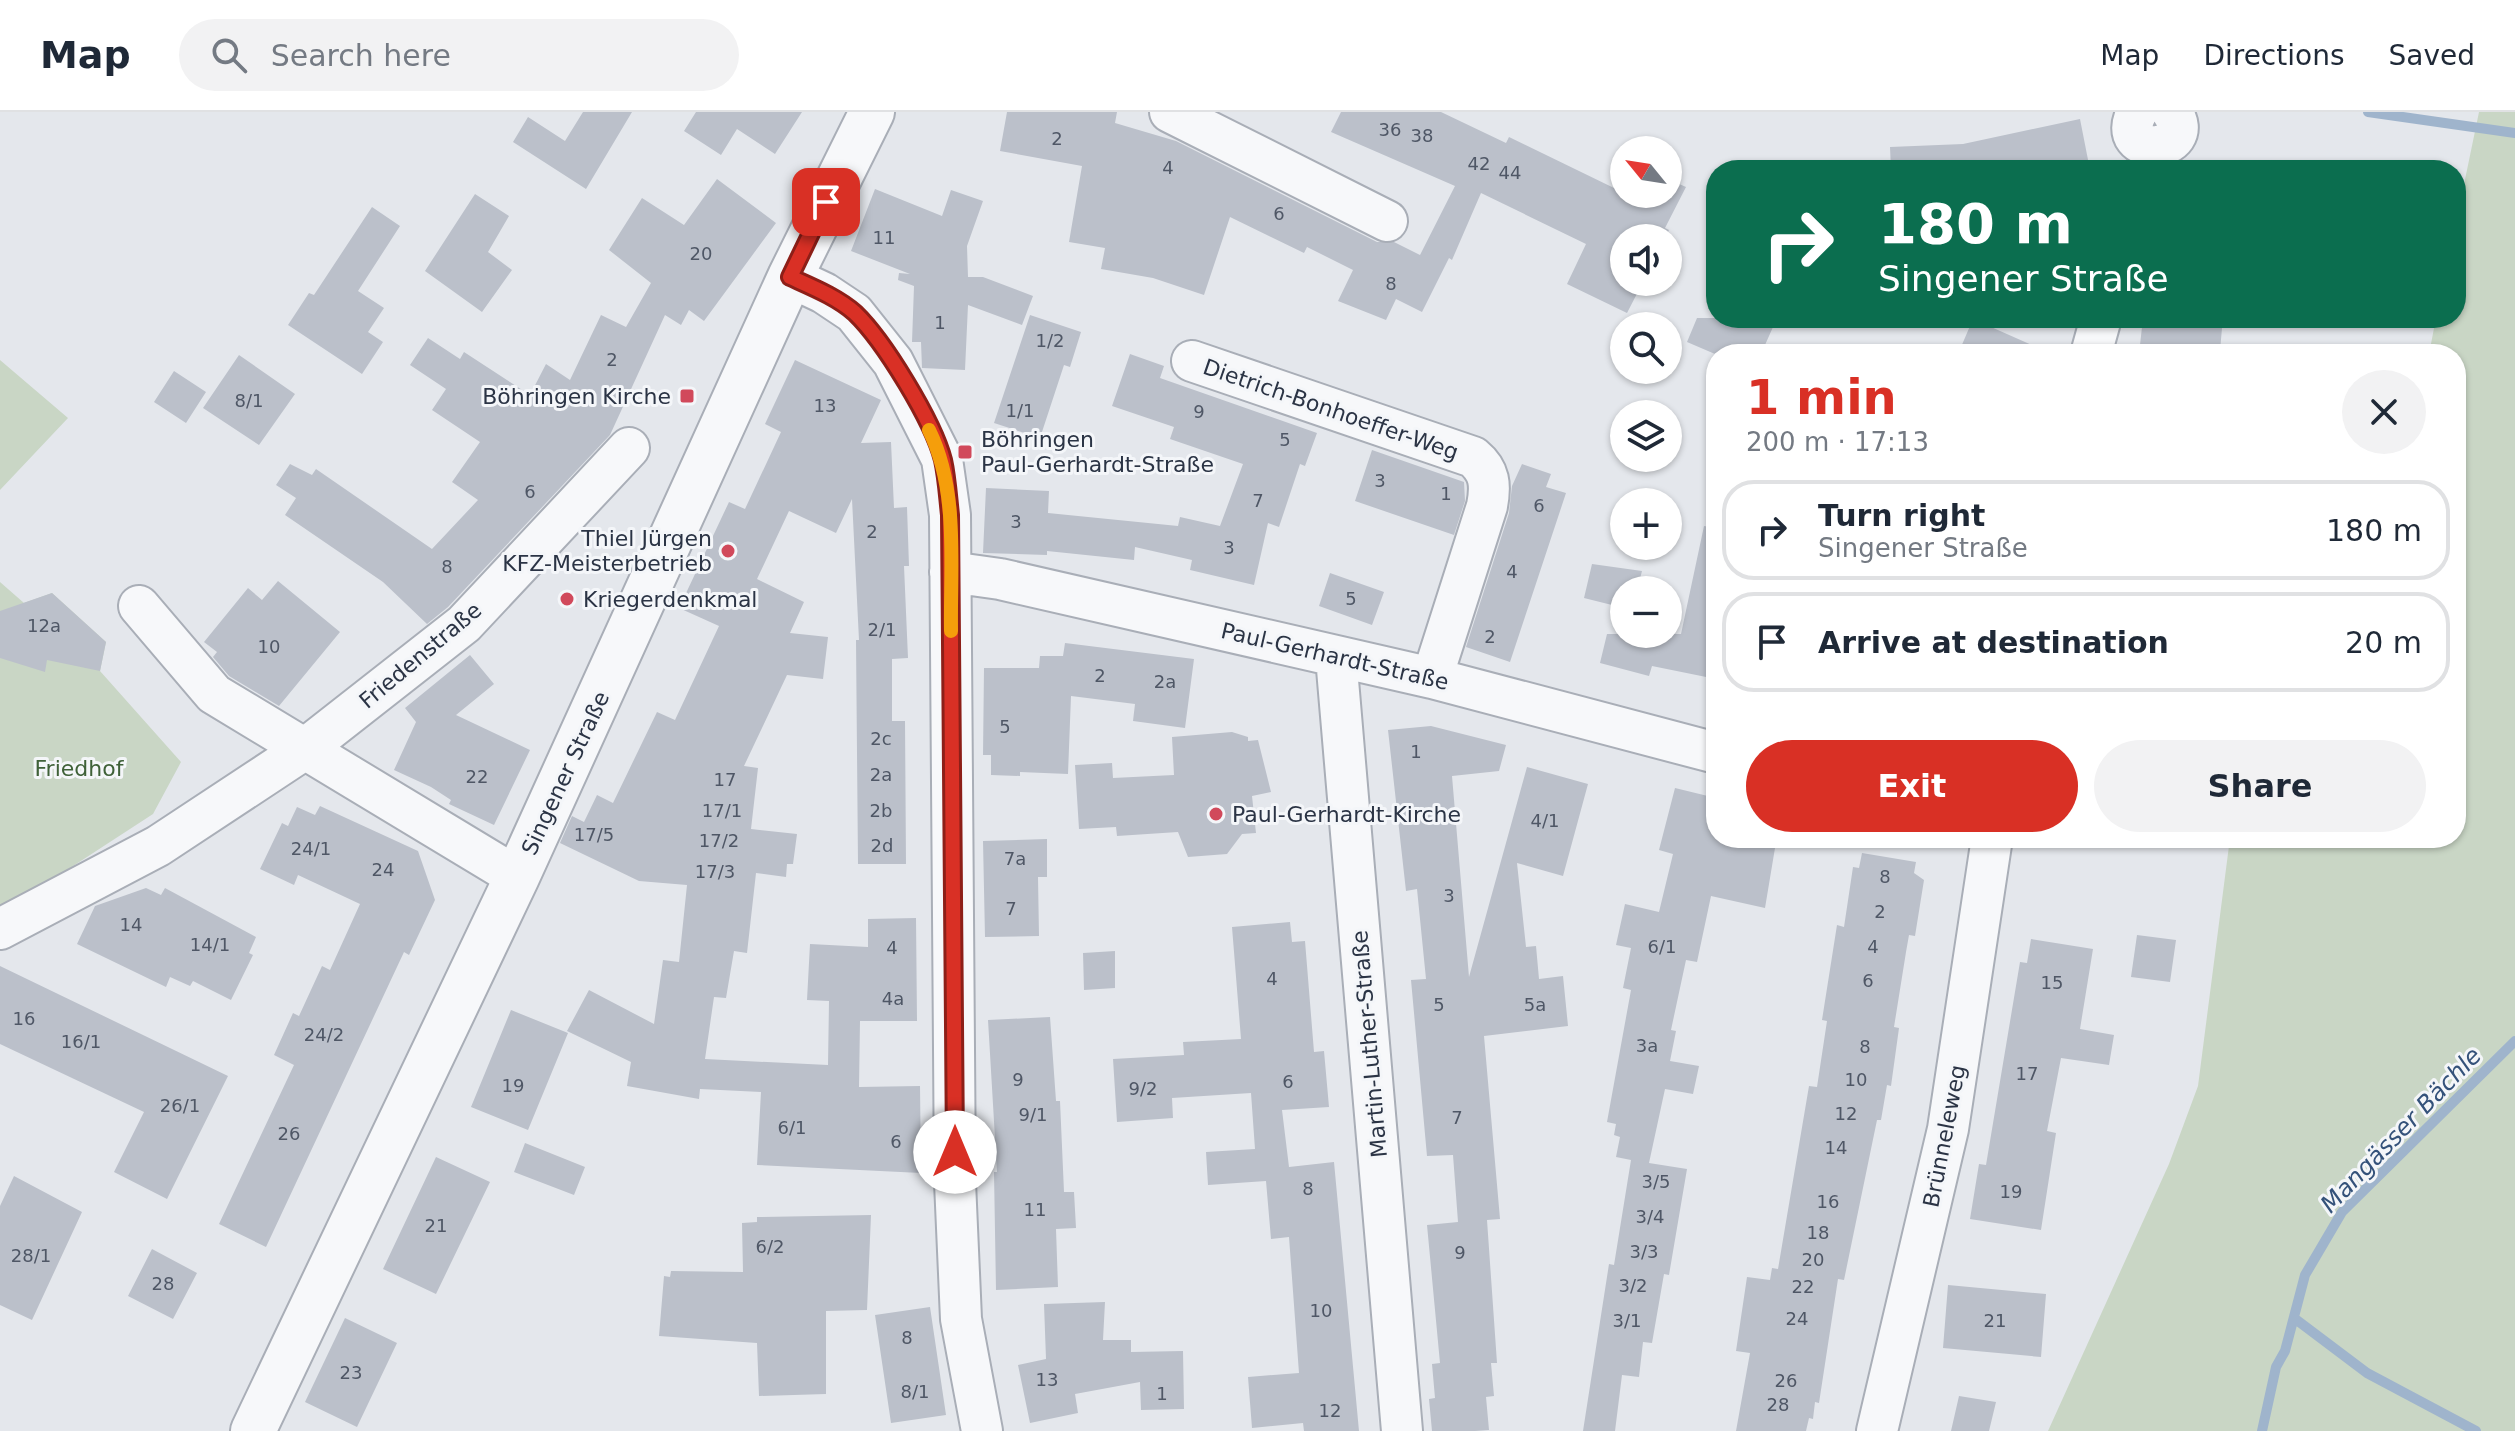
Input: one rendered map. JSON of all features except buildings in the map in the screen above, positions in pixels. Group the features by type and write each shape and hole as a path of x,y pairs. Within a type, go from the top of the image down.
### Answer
{"street":[{"name":"Singener Straße","path":"253,1431 517,877 790,277 872,112"},
{"path":"1170,112 1387,221"},
{"path":"2139,142 2156,148 2169,143 2177,132 2177,120 2172,112"},
{"path":"790,277 824,293 854,313 893,362 942,459 950,515 955,1182 961,1319 982,1431"},
{"name":"Dietrich-Bonhoeffer-Weg","path":"1192,361 1473,457 1483,465 1490,489 1487,506 1432,678"},
{"name":"Friedenstraße","path":"0,929 158,846 302,751 464,624 629,448"},
{"name":"Paul-Gerhardt-Straße","path":"950,572 1000,579 1432,678 1706,750"},
{"path":"139,606 214,694 302,751 517,877"},
{"name":"Martin-Luther-Straße","path":"1336,657 1402,1431"},
{"name":"Brünneleweg","path":"1877,1431 1948,1129 1990,848"}],"green space":[{"path":"2479,112 2515,112 2515,1431 2048,1431 2169,1164 2198,1086 2229,848 2466,848 2466,344 2431,344 2434,328 2466,328 2466,175"},
{"path":"0,360 68,418 0,490"},
{"name":"Friedhof","path":"0,582 24,603 52,593 106,642 100,671 181,762 153,814 27,896 0,906"}],"waterway":[{"path":"2368,112 2515,133"},
{"name":"Mangässer Bächle","path":"2262,1431 2276,1367 2285,1351 2305,1275 2342,1212 2515,1041"},
{"path":"2294,1318 2367,1373 2476,1431"}],"slow traffic":[{"path":"929,430 942,459 950,515 951,631"}],"place":[{"name":"Böhringen Kirche","path":"687,396"},
{"name":"Böhringen Paul-Gerhardt-Straße","path":"965,452"},
{"name":"Thiel Jürgen KFZ-Meisterbetrieb","path":"728,551"},
{"name":"Kriegerdenkmal","path":"567,599"},
{"name":"Paul-Gerhardt-Kirche","path":"1216,814"}],"route":[{"path":"826,202 790,277 824,293 854,313 893,362 942,459 950,515 955,1152"}]}
